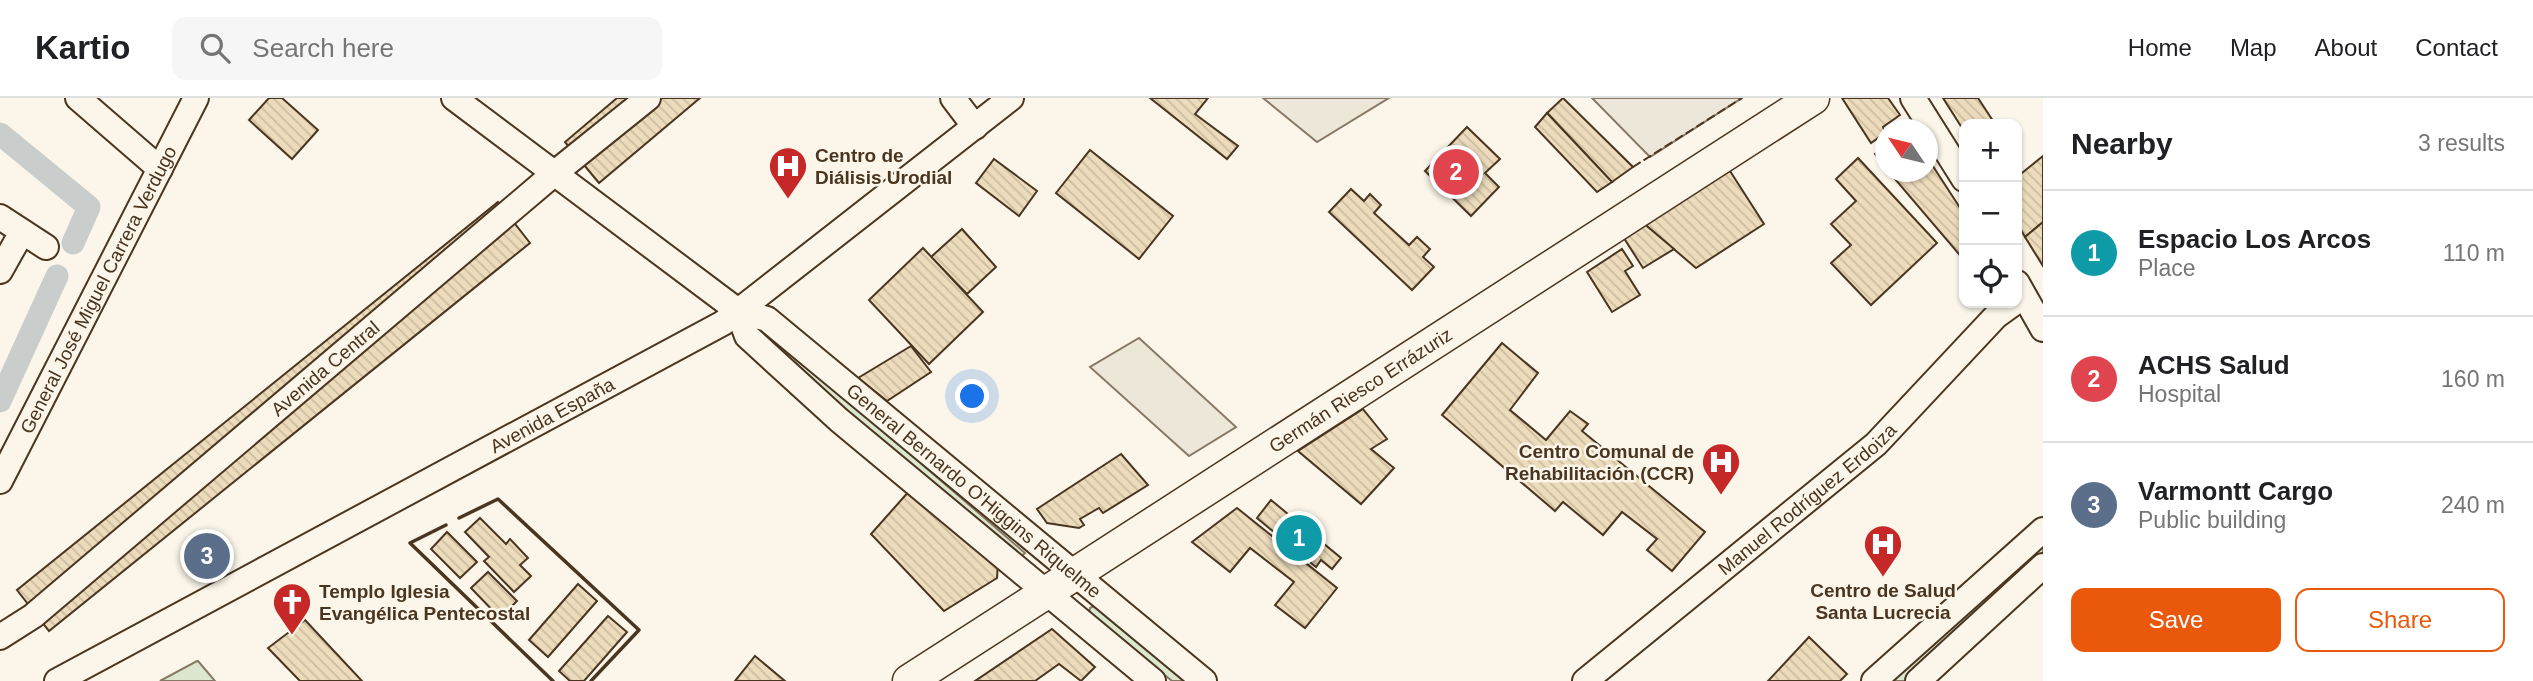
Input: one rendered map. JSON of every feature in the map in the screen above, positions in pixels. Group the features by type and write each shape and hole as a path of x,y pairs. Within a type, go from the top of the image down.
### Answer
{"main road":[{"name":"Germán Riesco Errázuriz","path":"909,681 1813,98"}],"street":[{"path":"78,98 160,169"},
{"name":"General José Miguel Carrera Verdugo","path":"0,481 196,98"},
{"name":"General Bernardo O'Higgins Riquelme","path":"454,98 738,311 767,318 1204,681"},
{"name":"Avenida Central","path":"0,637 65,589 556,172 648,98"},
{"path":"953,98 975,127"},
{"name":"Avenida España","path":"57,681 723,323 1011,98"},
{"path":"1913,98 1959,171"},
{"path":"0,217 46,247"},
{"path":"0,271 22,232"},
{"path":"2022,302 2043,329"},
{"name":"Manuel Rodríguez Erdoiza","path":"1585,681 1876,444 2004,308"},
{"name":"General Bernardo O'Higgins Riquelme","path":"738,311 747,336 839,420 1045,594 1153,681"},
{"path":"1874,681 2043,530"},
{"path":"1918,681 2043,566"}],"green space":[{"path":"771,334 1025,553 1017,561 765,342"},
{"path":"2043,538 2043,555 1906,681 1886,681"},
{"path":"1096,605 1190,681 1172,681 1089,613 1090,608"},
{"path":"197,661 215,681 160,681"}],"shaded area":[{"path":"1263,98 1389,98 1317,142"},
{"path":"1592,98 1742,98 1650,157"},
{"path":"1139,338 1236,427 1189,456 1090,367"}],"building":[{"path":"269,98 282,98 318,130 292,159 249,120"},
{"path":"617,98 700,98 599,183 565,142"},
{"path":"1150,98 1208,98 1195,114 1238,146 1227,159"},
{"path":"1563,98 1633,167 1612,182 1547,113"},
{"path":"1842,98 1888,98 1900,115 1894,119 1875,119 1875,140 1871,143"},
{"path":"1943,98 1978,98 1992,119 1959,119 1959,123"},
{"path":"1547,113 1612,182 1597,192 1535,127"},
{"path":"1467,127 1500,159 1485,173 1499,187 1471,216 1425,171"},
{"path":"1090,150 1173,216 1139,259 1056,193"},
{"path":"2043,156 2043,222 2025,237 2022,232 2022,173"},
{"path":"1858,158 1875,176 1875,182 1880,182 1937,243 1871,305 1831,263 1851,245 1831,224 1856,201 1836,179"},
{"path":"994,159 1037,191 1019,216 976,183"},
{"path":"1730,171 1764,224 1696,268 1642,222"},
{"path":"1938,174 1959,206 1959,254 1898,182 1938,182"},
{"path":"1351,189 1364,201 1370,194 1381,205 1374,213 1409,245 1417,237 1430,249 1423,257 1434,267 1412,290 1329,212"},
{"path":"498,202 530,243 49,631 17,590"},
{"path":"1642,222 1674,249 1643,268 1622,235"},
{"path":"2043,222 2043,266 2025,237"},
{"path":"962,229 996,267 967,294 931,257"},
{"path":"923,248 983,312 929,364 869,300"},
{"path":"1622,249 1633,266 1625,271 1640,295 1612,312 1587,272"},
{"path":"1502,343 1538,373 1510,410 1546,440 1570,411 1588,424 1582,431 1705,532 1672,571 1647,550 1657,539 1622,512 1603,535 1563,502 1555,511 1442,415"},
{"path":"911,346 931,372 887,401 858,378"},
{"path":"1363,409 1387,439 1371,449 1394,468 1361,504 1298,451"},
{"path":"1121,454 1148,485 1103,513 1099,508 1080,519 1084,525 1079,528 1047,523 1037,509"},
{"path":"911,489 998,563 997,578 944,611 871,534"},
{"path":"1271,500 1341,558 1332,569 1321,560 1316,567 1257,518"},
{"path":"1237,508 1337,588 1305,628 1275,605 1294,582 1250,548 1230,572 1192,542"},
{"path":"480,518 506,544 510,539 528,558 520,565 531,576 514,592 484,561 489,557 465,532"},
{"path":"447,532 477,562 460,578 431,549"},
{"path":"488,572 517,601 500,618 471,588"},
{"path":"578,584 597,601 548,657 529,640"},
{"path":"608,616 627,632 584,681 570,681 559,671"},
{"path":"305,620 362,681 300,681 268,648"},
{"path":"1052,629 1095,667 1081,681 1059,664 1035,681 975,681"},
{"path":"1809,637 1847,674 1840,681 1768,681"},
{"path":"755,656 785,681 735,681"}],"waterway":[{"path":"0,134 89,207 73,243"},
{"path":"0,401 57,276"}],"fence":[{"path":"1633,167 1742,98"}],"wall":[{"path":"459,518 498,499 639,630 591,681"},
{"path":"446,525 410,543 553,681"}],"place":[{"name":"ACHS Salud","path":"1456,172"},
{"name":"Centro de Diálisis Urodial","path":"788,200"},
{"name":"Centro Comunal de Rehabilitación (CCR)","path":"1721,496"},
{"name":"Espacio Los Arcos","path":"1299,538"},
{"name":"Varmontt Cargo","path":"207,556"},
{"name":"Centro de Salud Santa Lucrecia","path":"1883,578"},
{"name":"Templo Iglesia Evangélica Pentecostal","path":"292,636"}]}
